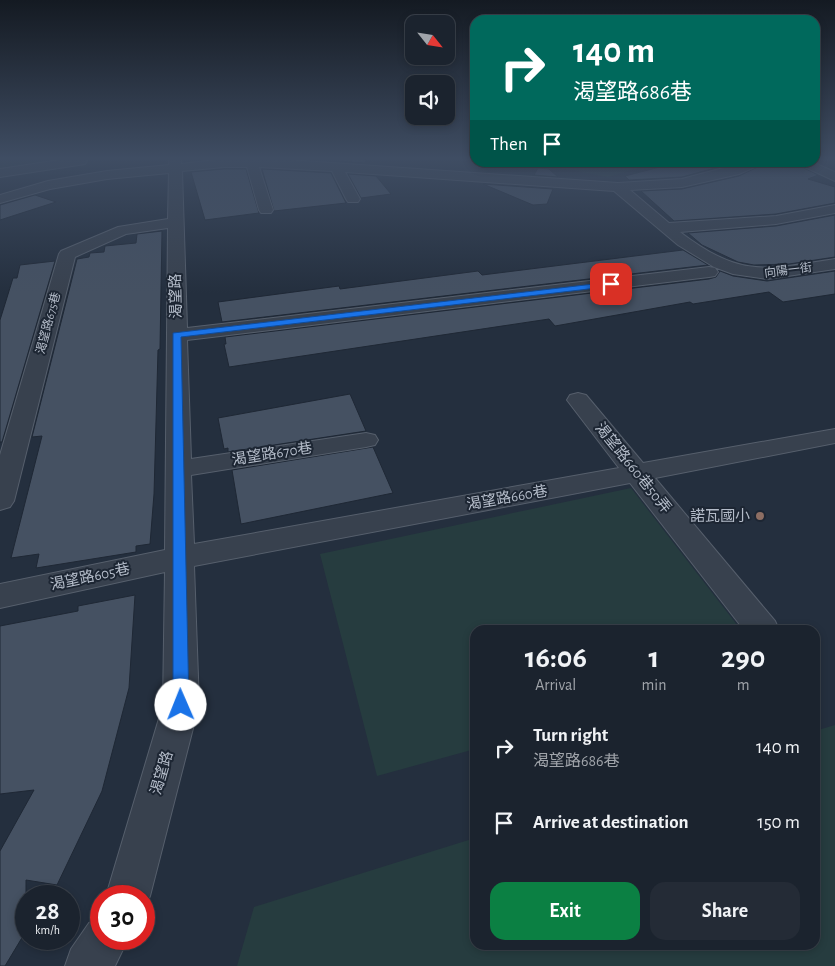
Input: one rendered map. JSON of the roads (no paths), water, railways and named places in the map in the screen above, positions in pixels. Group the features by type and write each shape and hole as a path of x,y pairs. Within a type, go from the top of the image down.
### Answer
{"street":[{"name":"渴望路","path":"131,885 181,705 174,202"},
{"path":"264,202 266,210"},
{"name":"向陽一街","path":"636,202 666,228 714,262 732,270 760,274 835,264"},
{"path":"666,228 776,220 835,209"},
{"name":"渴望路675巷","path":"0,501 67,254 123,230 174,223"},
{"path":"176,335 709,272"},
{"name":"渴望路660巷50弄","path":"578,400 759,625"},
{"name":"渴望路660巷","path":"179,558 835,436"},
{"name":"渴望路670巷","path":"178,469 366,440"},
{"name":"渴望路605巷","path":"0,596 179,558"},
{"path":"88,966 98,950"}],"place":[{"name":"諾瓦國小","path":"760,516"}]}
